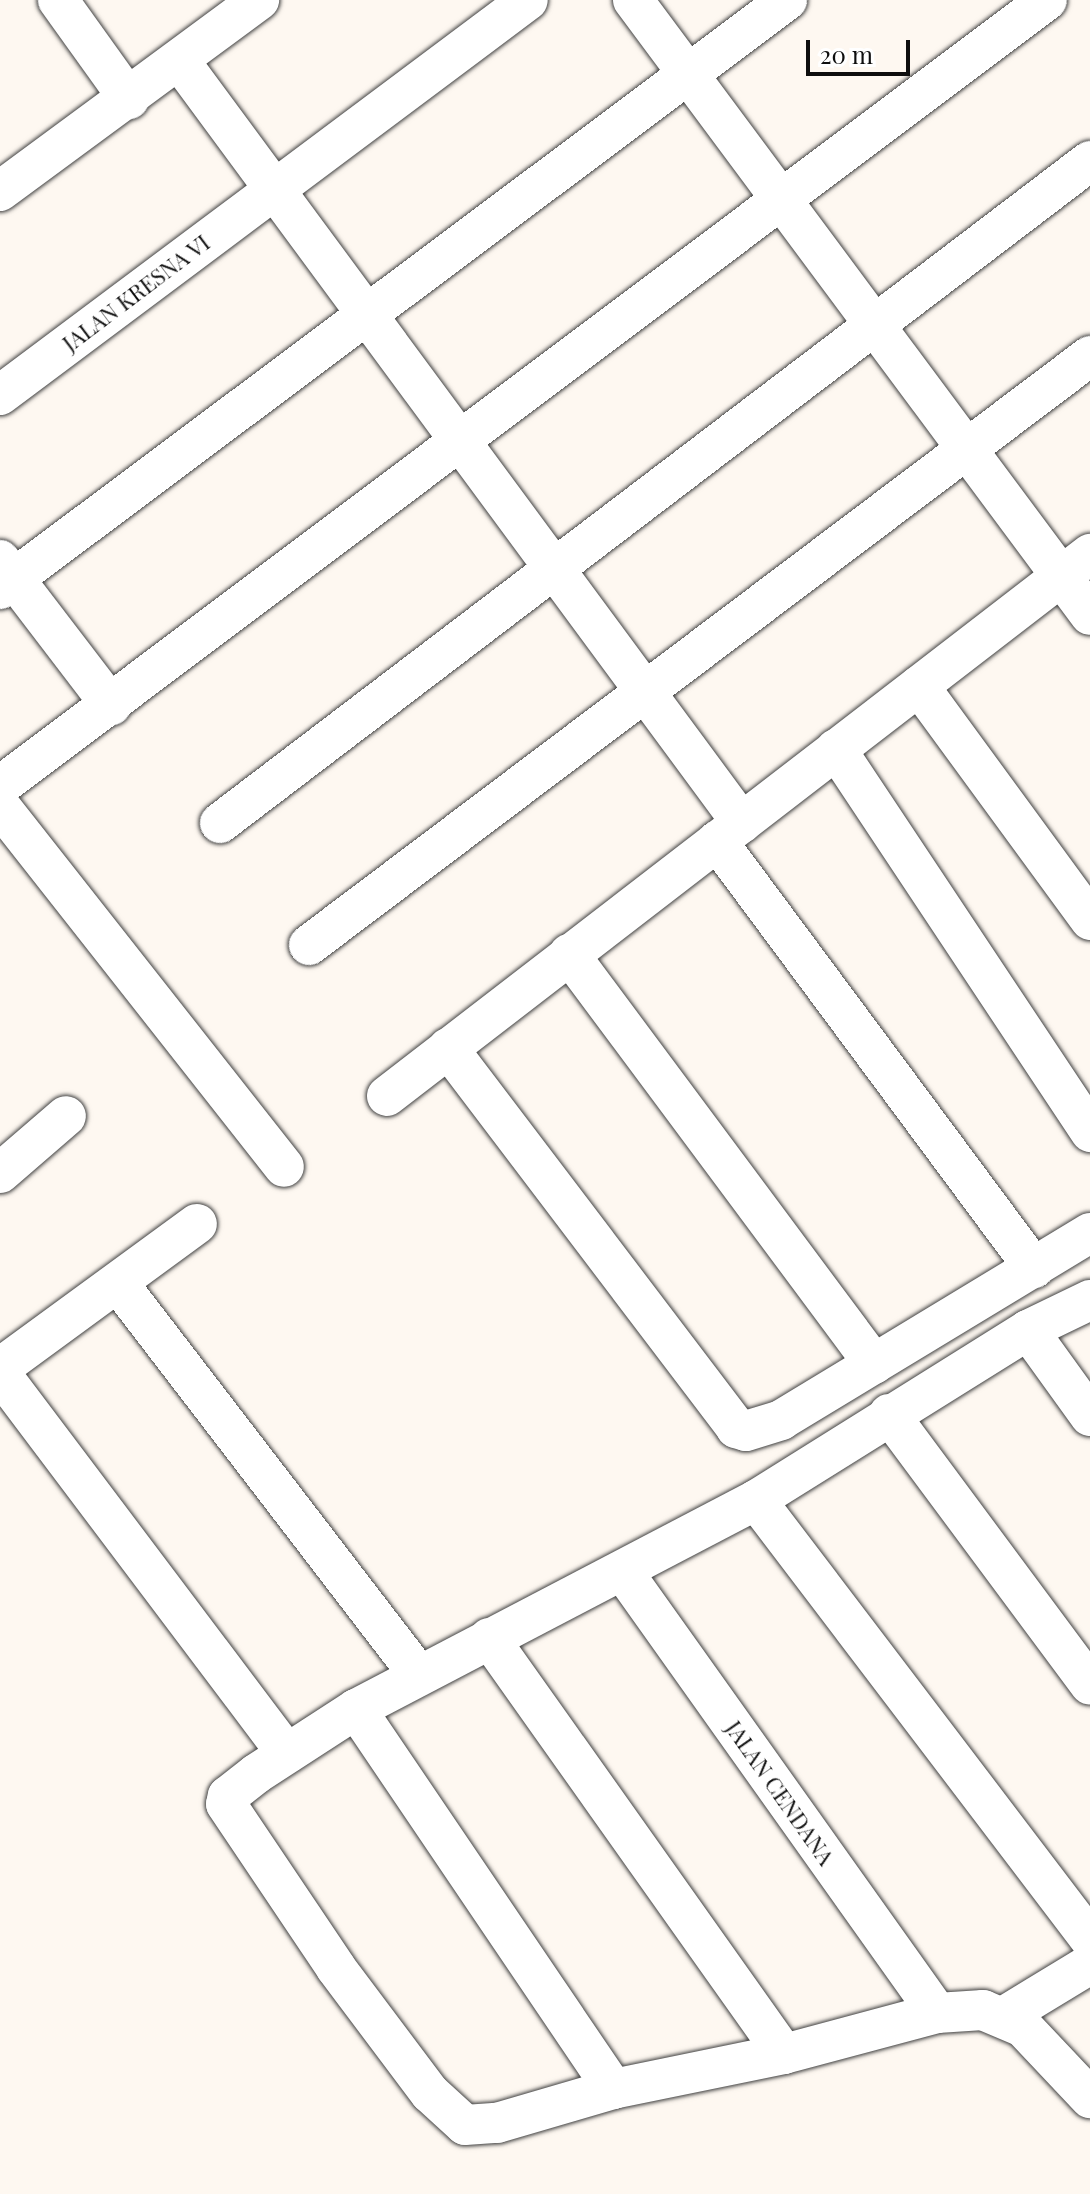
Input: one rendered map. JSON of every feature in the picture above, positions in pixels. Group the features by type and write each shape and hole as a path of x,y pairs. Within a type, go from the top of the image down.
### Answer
{"street":[{"path":"58,0 129,99"},
{"name":"JALAN KRESNA VI","path":"0,395 528,0"},
{"path":"633,0 690,72 779,198 877,323 969,452 1076,565 1090,615"},
{"path":"111,705 5,576 365,316 787,0"},
{"path":"0,786 779,198 1047,0"},
{"path":"0,190 129,99 254,1"},
{"path":"179,60 456,443 644,694 729,832 1034,1268"},
{"path":"220,823 551,567 1090,161"},
{"path":"309,945 969,452 1090,356"},
{"path":"387,1096 1076,565"},
{"path":"919,686 1090,920"},
{"path":"836,749 1090,1132"},
{"path":"0,806 284,1167"},
{"path":"569,954 874,1364"},
{"path":"448,1048 736,1428 757,1431 781,1420 1090,1233"},
{"path":"0,1173 66,1116"},
{"path":"197,1224 0,1371 286,1752"},
{"path":"118,1283 419,1675"},
{"path":"1090,1300 1028,1330 889,1414 756,1500 624,1573 489,1638 356,1709 286,1752 228,1796 227,1812 336,1968 446,2110 475,2126 613,2089 784,2054 937,2013 983,2010 1023,2027 1090,2098"},
{"path":"1028,1330 1090,1416"},
{"path":"889,1414 1090,1685"},
{"path":"756,1500 1090,1939"},
{"name":"JALAN CENDANA","path":"624,1573 937,2013"},
{"path":"489,1638 784,2054"},
{"path":"356,1709 613,2089"},
{"path":"1003,2017 1090,1964"}]}
